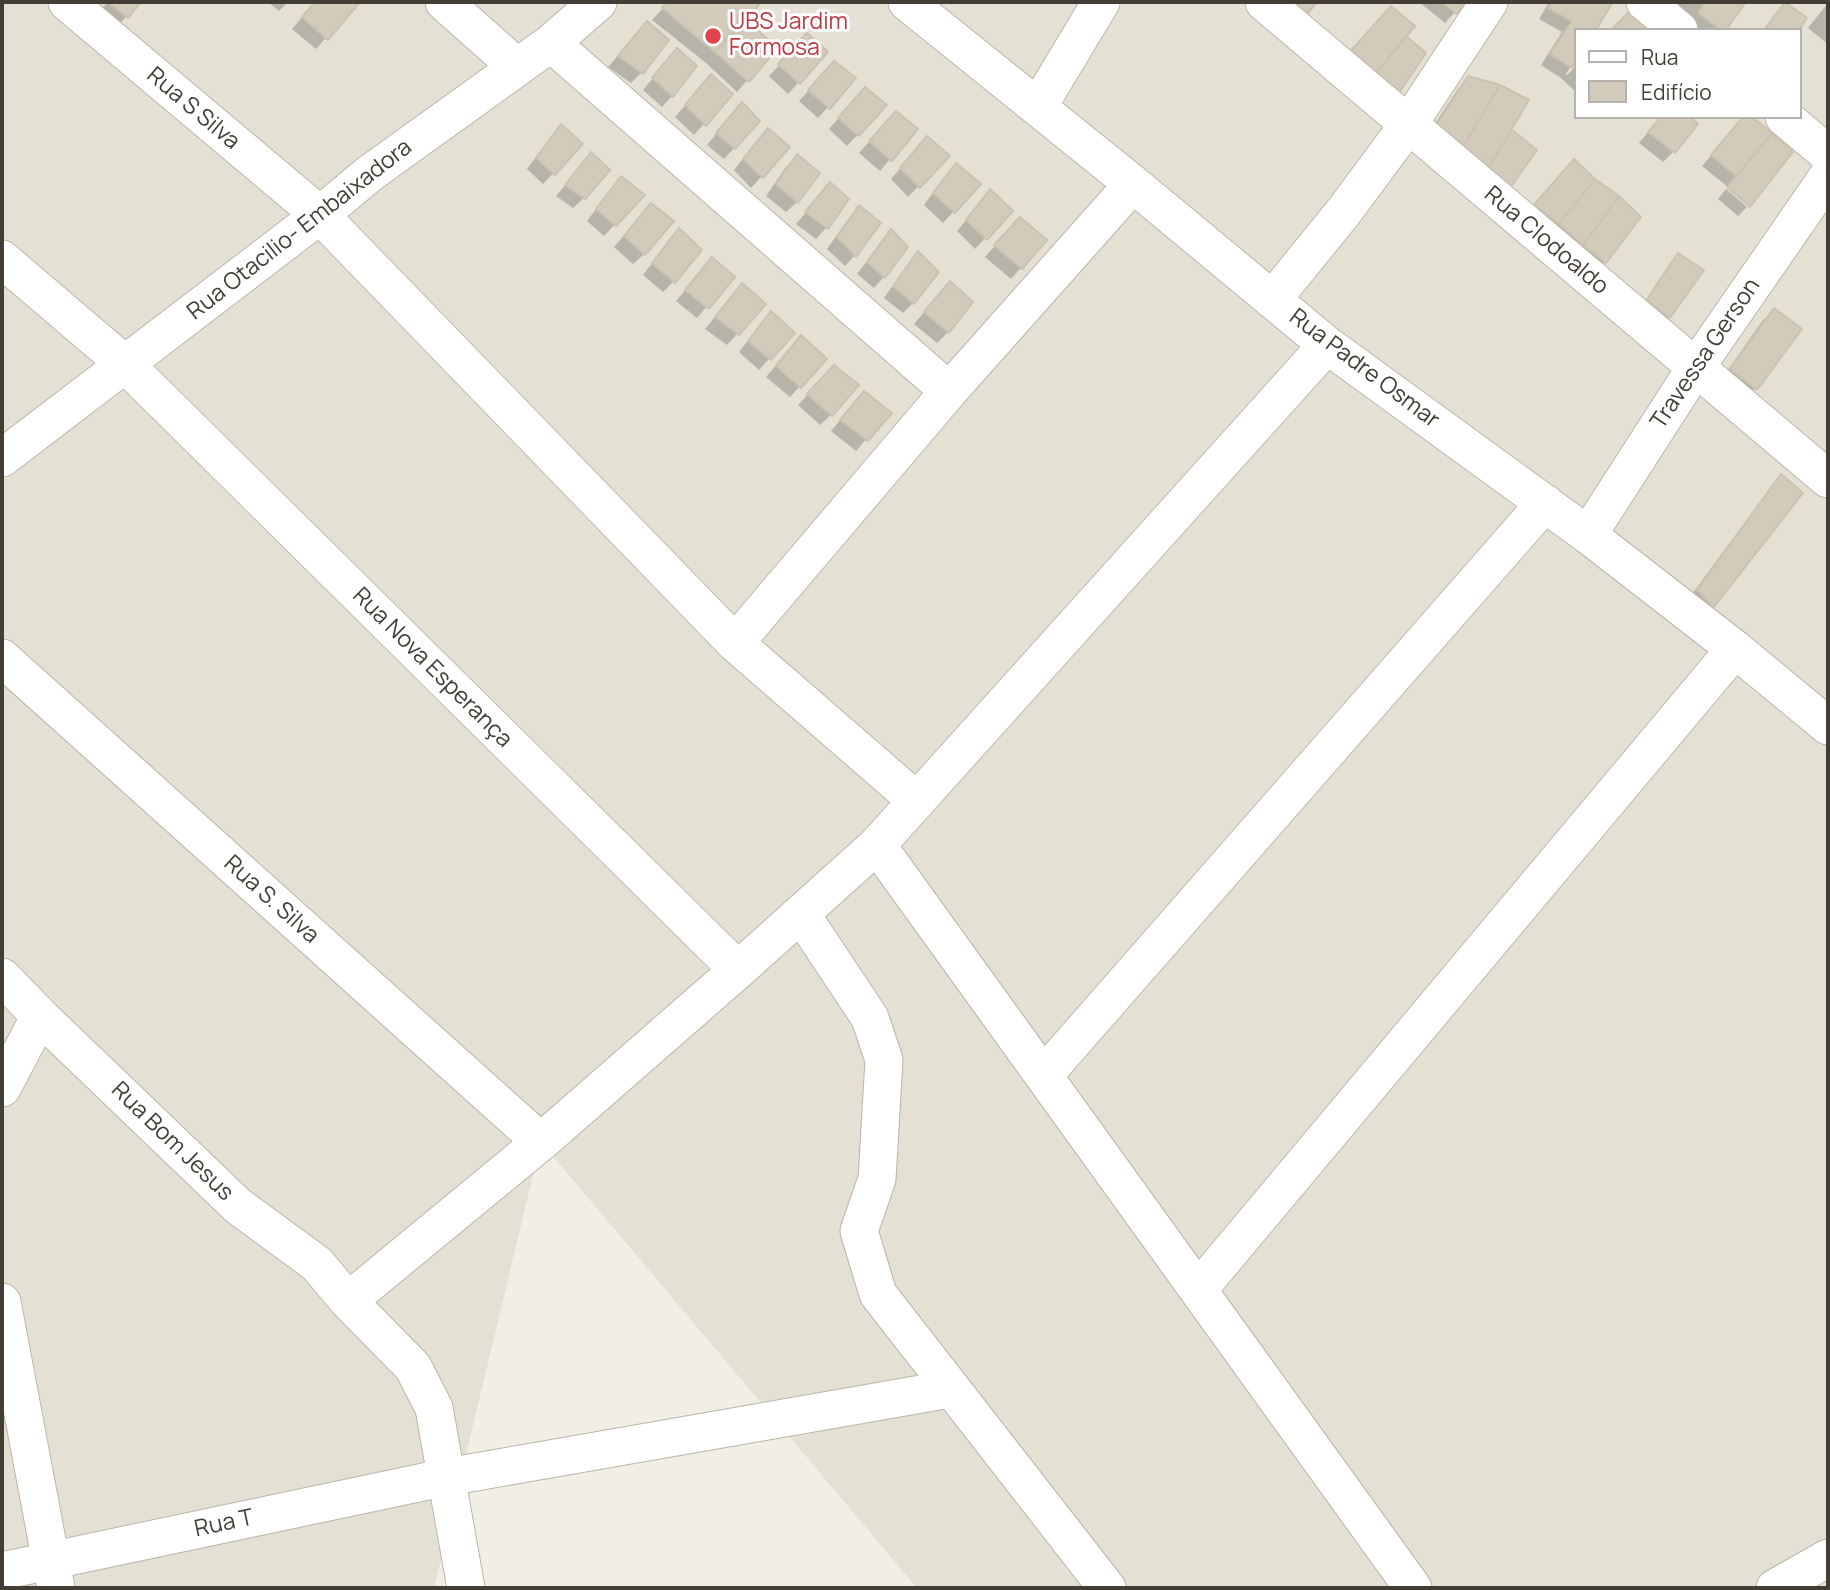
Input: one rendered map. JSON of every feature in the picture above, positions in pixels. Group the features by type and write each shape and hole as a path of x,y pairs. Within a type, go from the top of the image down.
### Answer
{"street":[{"name":"Rua S Silva","path":"67,2 320,215 735,643 917,801"},
{"path":"444,2 517,67"},
{"name":"Rua Otacilio- Embaixadora","path":"2,458 320,215 369,174 551,43 598,2"},
{"name":"Rua Padre Osmar","path":"907,2 1327,345 1588,535 1735,649 1828,726"},
{"path":"1038,107 1101,2"},
{"name":"Rua Clodoaldo","path":"1264,2 1828,479"},
{"path":"1272,300 1345,210 1408,125 1489,2"},
{"path":"1645,2 1677,28"},
{"path":"551,43 949,391"},
{"path":"1786,119 1828,154"},
{"name":"Travessa Gerson","path":"1588,535 1696,367 1828,176"},
{"path":"735,643 949,391 1133,184"},
{"name":"Rua Nova Esperança","path":"2,259 126,365 738,970"},
{"path":"348,1301 541,1142 877,845 1327,345"},
{"path":"1044,1075 1545,503"},
{"path":"1198,1290 1735,649"},
{"name":"Rua S. Silva","path":"2,658 541,1142"},
{"path":"877,845 1413,1588"},
{"path":"801,914 870,1018 884,1060 877,1179 859,1231 878,1294 1107,1588"},
{"name":"Rua Bom Jesus","path":"2,977 238,1206 317,1264 348,1301 413,1367 434,1408 466,1588"},
{"path":"2,1088 40,1016"},
{"path":"2,1302 54,1574"},
{"name":"Rua T","path":"2,1571 54,1574 447,1477 950,1389"},
{"path":"1775,1588 1828,1558"}],"shaded area":[{"path":"2,2 1828,2 1828,1588 917,1588 541,1142 434,1588 2,1588"}],"building":[{"path":"108,2 141,2 128,18"},
{"path":"315,2 360,2 328,40 302,17"},
{"name":"UBS Jardim Formosa","path":"667,2 755,2 759,5 715,52 662,8"},
{"path":"1286,2 1317,2 1304,18"},
{"path":"1442,2 1466,2 1457,14"},
{"path":"1552,2 1612,3 1597,28 1574,28 1572,68 1550,54 1572,21 1548,8"},
{"path":"1705,2 1746,2 1727,28 1718,28 1698,13"},
{"path":"1785,2 1807,18 1800,28 1766,28"},
{"path":"1391,6 1415,26 1375,75 1348,54"},
{"path":"1631,10 1650,28 1613,28"},
{"path":"745,19 778,48 749,82 715,52"},
{"path":"647,21 669,40 643,74 618,56"},
{"path":"807,33 828,52 800,84 778,64"},
{"path":"1406,36 1426,53 1399,93 1375,75"},
{"path":"677,48 697,66 673,97 652,78"},
{"path":"834,61 856,78 830,109 808,90"},
{"path":"711,74 733,94 706,126 685,105"},
{"path":"1468,76 1500,85 1463,147 1436,126"},
{"path":"1500,85 1529,100 1489,167 1463,147"},
{"path":"865,87 887,105 859,136 838,118"},
{"path":"742,102 760,121 735,149 716,133"},
{"path":"896,111 918,129 892,161 869,141"},
{"path":"1659,119 1692,119 1698,124 1675,153 1648,132"},
{"path":"1741,119 1754,119 1772,133 1736,176 1711,155"},
{"path":"561,124 583,144 555,175 536,158"},
{"path":"768,128 790,147 763,178 743,159"},
{"path":"1512,130 1537,150 1510,188 1489,167"},
{"path":"1772,133 1793,152 1750,207 1727,187"},
{"path":"927,136 950,156 920,188 900,168"},
{"path":"591,152 610,170 585,199 565,185"},
{"path":"797,154 820,173 798,203 776,184"},
{"path":"1574,159 1595,179 1559,224 1534,205"},
{"path":"956,163 981,184 955,213 933,193"},
{"path":"621,176 645,195 616,226 596,209"},
{"path":"1595,179 1619,196 1583,245 1559,224"},
{"path":"830,182 849,199 828,229 805,212"},
{"path":"990,189 1013,211 987,240 966,220"},
{"path":"1619,196 1641,217 1606,263 1583,245"},
{"path":"651,203 674,221 645,255 624,236"},
{"path":"859,205 881,223 856,257 837,237"},
{"path":"1020,217 1047,240 1022,269 994,245"},
{"path":"679,228 702,250 675,283 652,263"},
{"path":"891,229 908,247 885,278 867,262"},
{"path":"918,251 939,272 914,304 893,286"},
{"path":"1678,253 1704,270 1670,318 1647,300"},
{"path":"712,257 735,277 709,309 685,290"},
{"path":"950,281 973,302 949,333 924,312"},
{"path":"742,283 766,304 739,335 715,317"},
{"path":"1774,308 1802,329 1757,390 1730,369"},
{"path":"771,311 795,333 771,360 748,341"},
{"path":"801,335 827,359 801,388 776,366"},
{"path":"834,365 859,385 832,416 807,394"},
{"path":"864,391 892,413 868,441 840,420"},
{"path":"1781,474 1803,493 1714,607 1697,590"}],"place":[{"name":"UBS Jardim Formosa","path":"713,36"}]}
